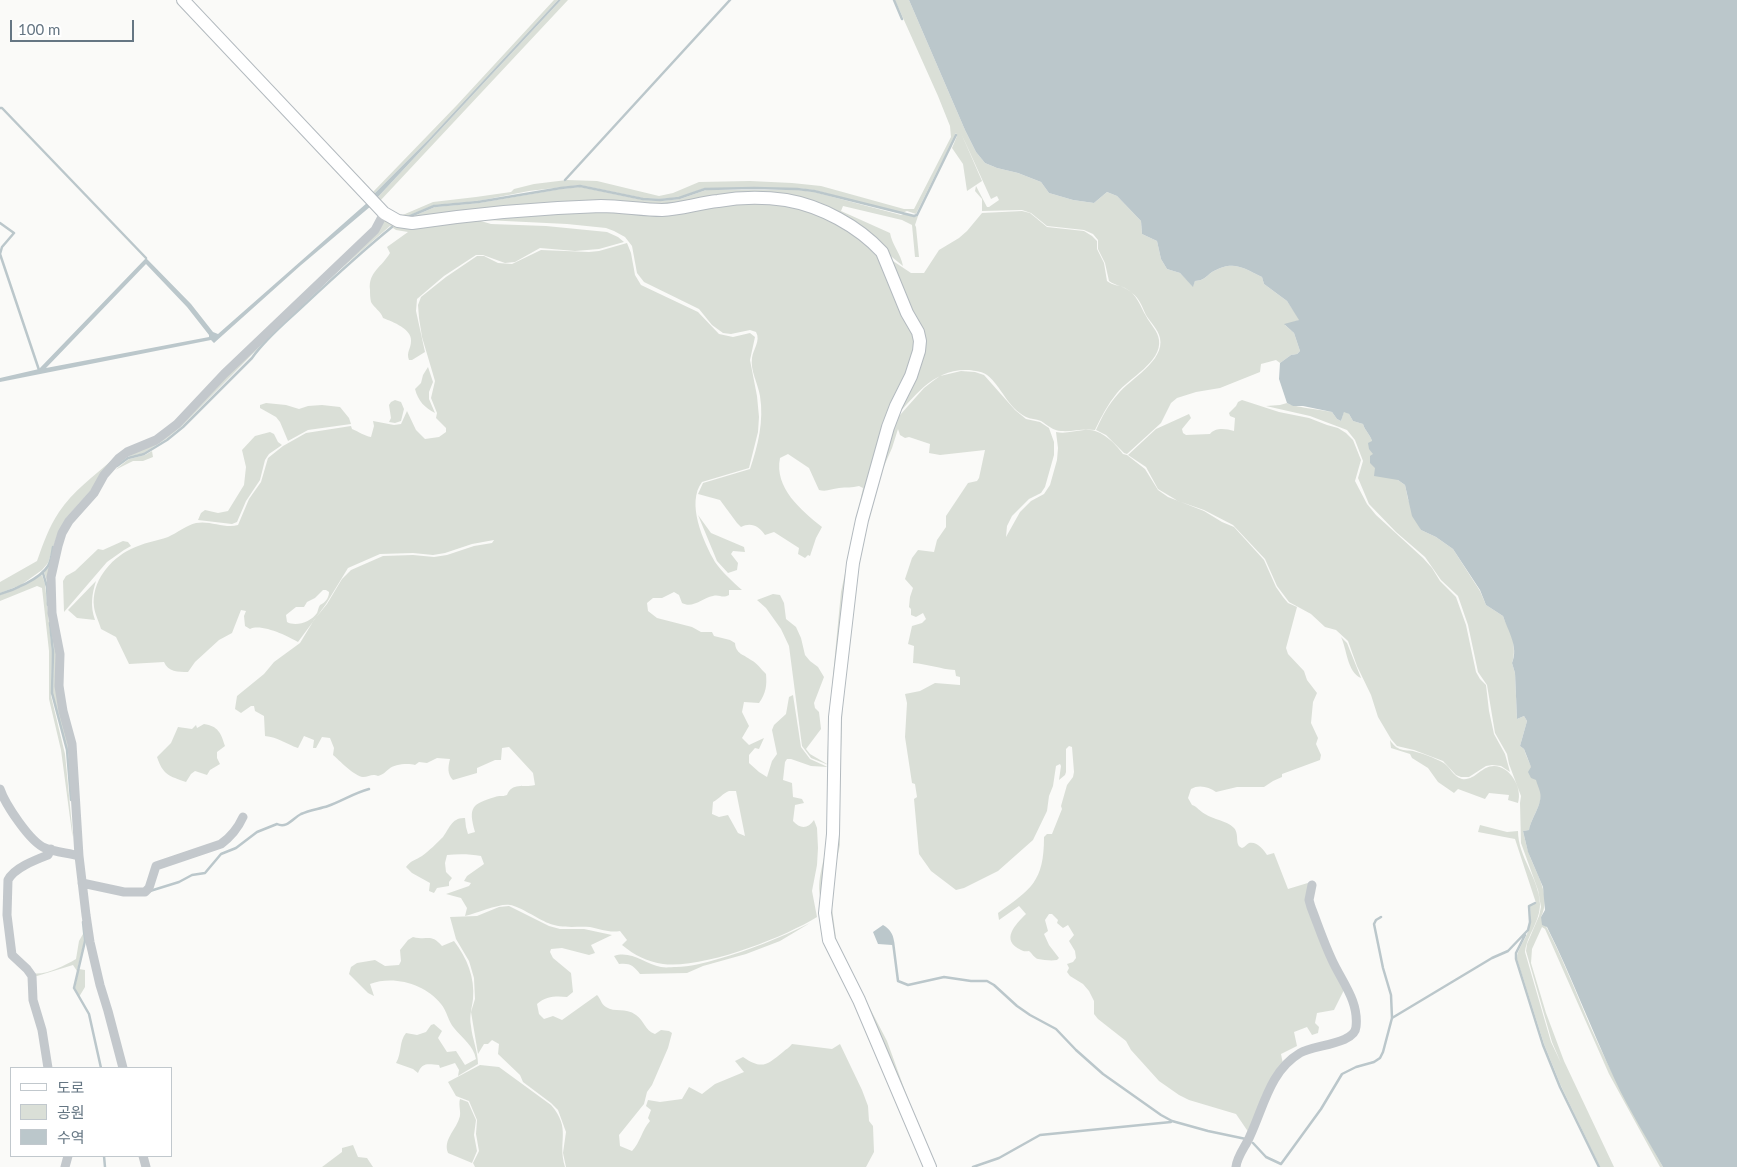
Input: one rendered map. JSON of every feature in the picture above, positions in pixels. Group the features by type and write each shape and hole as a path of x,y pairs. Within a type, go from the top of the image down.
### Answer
{"street":[{"path":"183,0 384,212 398,221 412,224 506,212 601,206 661,210 720,200 786,200 808,205 835,216 882,252 902,302 918,332 920,342 911,376 888,427 862,520 853,563 835,717 833,834 825,904 829,940 859,1000 930,1167"},
{"path":"123,1067 90,942 79,856 72,744 58,686 60,654 52,613 51,577 62,532 80,507 94,493 104,475 119,458 127,452 156,440 177,424 224,374 375,230 384,212"},
{"path":"0,789 26,832 33,840 45,848 79,856"},
{"path":"82,883 124,892 145,892 156,866 221,844 237,830 244,816"},
{"path":"48,1067 42,1030 33,1000 32,976 12,955 7,915 8,880 10,875 14,870 48,856 51,849"},
{"path":"1236,1167 1238,1158 1250,1136 1270,1088 1285,1064 1306,1049 1347,1038 1355,1033 1354,1004 1331,958 1311,907 1309,900 1312,885"}],"green space":[{"path":"186,0 189,0 247,58 372,193 554,0 558,0 429,139 374,194 377,198 561,0 568,0 380,201 398,217 433,202 511,192 514,189 534,184 567,180 597,181 659,196 673,193 699,182 750,181 792,183 821,186 904,209 914,209 951,137 950,126 938,96 895,0 909,0 965,130 976,152 985,163 1041,182 1049,193 1073,200 1094,203 1107,192 1117,196 1141,221 1142,234 1157,241 1161,259 1167,269 1180,273 1193,286 1195,281 1203,279 1219,268 1226,266 1237,266 1262,277 1264,284 1287,301 1300,320 1285,325 1294,333 1300,351 1280,363 1276,360 1261,364 1260,372 1220,388 1196,392 1177,398 1171,403 1161,423 1127,454 1106,435 1096,430 1114,398 1152,362 1160,346 1158,332 1135,295 1109,281 1105,263 1098,249 1098,240 1093,234 1084,230 1047,226 1031,213 1022,210 982,211 982,199 975,191 976,186 987,207 999,200 997,196 991,199 961,133 982,181 967,191 963,164 952,148 957,136 956,133 916,214 907,211 902,213 814,190 797,188 705,188 680,197 661,199 643,198 580,185 529,191 478,201 434,205 403,218 409,218 435,207 479,203 580,187 643,200 661,201 680,199 706,190 797,190 814,192 901,215 906,213 915,217 918,216 915,225 919,257 915,257 912,225 902,220 843,206 841,211 890,233 903,266 856,228 836,215 801,201 769,196 723,197 666,206 609,203 506,210 403,221 388,212 329,154"},
{"path":"774,201 824,215 876,249 916,343 869,479 831,766 811,758 802,746 789,646 781,629 766,608 757,600 773,594 780,595 784,603 786,619 796,627 805,655 818,667 824,677 814,703 815,708 819,712 821,729 806,749 810,754 827,764 829,717 841,592 863,488 859,486 827,491 819,490 809,468 788,454 780,458 779,469 785,489 798,506 822,527 810,556 808,555 805,558 798,554 799,548 774,532 765,535 754,526 741,527 720,500 698,494 703,483 750,469 761,424 760,396 752,363 758,339 756,332 750,330 731,334 723,333 712,325 699,309 644,282 637,273 632,246 625,237 614,231 606,228 567,224 485,220 507,214"},
{"path":"1022,211 1030,213 1047,227 1084,231 1097,241 1097,249 1104,263 1107,281 1125,288 1138,300 1157,334 1159,348 1155,355 1144,369 1117,393 1095,430 1058,431 1041,421 1026,417 1014,408 987,375 969,370 956,371 935,379 925,386 892,421 921,351 890,259 911,273 924,273 939,250 959,238 982,213"},
{"path":"390,219 474,219 491,224 546,226 607,232 624,242 599,249 575,251 540,248 515,262 505,263 483,255 476,255 444,276 417,299 416,311 425,352 409,360 408,355 411,341 408,333 401,326 383,318 370,299 371,279 390,253 387,247 408,232 396,230 390,226 281,325 182,426 144,453 127,457 157,440 380,221"},
{"path":"627,243 635,275 641,285 698,312 719,334 733,337 750,333 755,337 750,360 759,417 758,432 749,468 702,482 697,491 696,500 698,522 710,553 721,569 742,590 729,590 729,595 727,596 713,596 690,605 682,603 679,595 674,592 662,598 653,598 647,603 648,611 657,618 692,627 701,632 712,632 714,636 730,640 735,643 738,652 755,663 766,674 766,689 759,703 744,702 742,712 749,726 742,738 749,745 764,738 759,749 755,748 749,755 749,763 767,777 772,761 777,754 772,730 774,725 786,714 789,697 793,695 801,747 810,759 828,767 811,766 787,759 783,780 792,783 793,797 802,799 804,803 795,805 793,821 804,827 814,820 817,828 817,865 812,891 817,917 784,934 720,957 699,962 663,964 636,955 622,945 627,940 620,931 553,925 510,905 495,907 465,916 467,908 461,898 446,894 469,886 471,883 464,881 467,876 484,864 481,856 447,855 445,863 446,872 452,878 449,886 437,888 434,893 429,891 430,883 412,873 406,867 433,847 457,819 465,818 468,834 475,832 472,817 474,808 481,802 496,796 507,795 512,788 535,785 533,773 509,747 502,748 501,760 495,760 477,768 477,773 453,780 448,770 450,759 437,758 427,763 419,762 415,765 398,765 391,767 378,776 363,777 351,771 333,755 334,748 330,738 322,737 316,748 313,748 314,740 304,736 298,748 278,739 265,736 264,716 255,711 254,706 241,713 235,709 237,696 264,674 274,662 300,643 313,622 298,642 267,629 250,629 245,626 244,616 246,611 241,610 232,633 219,640 195,662 188,672 171,670 164,662 129,664 116,637 101,629 94,607 96,589 103,572 109,565 123,553 136,547 168,537 196,523 238,525 249,499 261,482 268,458 283,446 306,433 351,426 352,429 371,437 374,426 373,421 394,425 401,424 407,411 416,430 425,439 439,437 446,432 446,428 436,418 437,413 431,398 435,381 422,337 418,305 421,297 477,256 484,256 498,263 512,264 541,250 589,252","holes":["494,540 492,543 434,557 413,555 383,556 351,570 342,579 327,604 316,617 348,568 380,554 413,553 433,555","323,590 329,592 328,596 314,616 299,624 287,622 286,615 296,607 304,607 307,602 315,598","729,791 736,791 745,836 738,833 728,815 719,817 712,814 713,802"]},
{"path":"428,367 433,382 429,392 429,399 435,413 422,404 415,389 421,383"},
{"path":"961,371 984,375 1015,410 1026,419 1040,422 1049,428 1054,442 1054,455 1045,487 1041,493 1029,499 1012,516 1007,526 1006,537 1020,512 1031,501 1044,494 1050,485 1057,460 1056,432 1096,431 1106,437 1123,454 1145,469 1158,490 1168,497 1204,511 1234,527 1264,560 1276,587 1283,597 1288,603 1297,607 1286,648 1288,654 1304,671 1307,680 1317,693 1313,702 1311,723 1318,738 1316,744 1321,755 1320,760 1282,774 1282,777 1264,787 1237,787 1216,792 1201,786 1191,789 1188,798 1192,805 1203,813 1234,828 1240,847 1242,848 1249,843 1255,843 1267,855 1274,853 1288,889 1311,882 1308,893 1308,905 1326,951 1345,988 1334,1010 1317,1013 1315,1023 1319,1027 1318,1033 1312,1035 1307,1027 1294,1032 1297,1046 1281,1054 1283,1064 1264,1096 1249,1133 1236,1114 1189,1100 1159,1081 1131,1050 1126,1041 1098,1019 1094,1014 1094,1001 1089,991 1067,972 1069,968 1067,964 1073,962 1076,958 1075,951 1069,941 1074,935 1068,925 1063,928 1057,923 1058,920 1052,914 1049,914 1045,920 1048,931 1044,934 1049,945 1059,958 1057,960 1048,960 1037,958 1029,951 1022,951 1011,942 1010,937 1014,928 1026,914 1019,906 999,920 998,913 1027,890 1038,874 1044,837 1047,834 1052,834 1062,809 1061,806 1067,785 1073,777 1072,747 1069,746 1066,749 1066,772 1059,780 1061,766 1060,764 1056,766 1047,811 1033,840 998,871 956,890 931,871 919,854 914,799 917,797 915,784 912,783 905,737 907,703 905,694 920,691 935,683 960,685 960,677 956,676 955,670 913,663 914,646 908,644 912,626 922,623 926,619 923,613 916,617 911,615 909,607 913,588 905,579 912,558 918,550 934,552 937,540 946,527 946,516 968,483 977,481 979,478 985,450 940,455 929,453 930,444 909,437 905,438 900,435 898,429 874,489 855,578 843,692 839,810 840,845 835,868 832,908 837,945 887,1041 908,1099 909,1112 915,1117 935,1167 931,1167 861,999 832,942 829,929 828,907 836,827 837,728 855,562 868,503 892,424 924,388 933,381 940,376"},
{"path":"395,400 401,402 404,409 401,421 395,423 389,422 391,418 389,405"},
{"path":"1242,400 1338,428 1353,440 1361,460 1355,481 1367,504 1376,515 1423,558 1440,581 1456,597 1466,625 1476,672 1486,685 1494,734 1505,754 1510,772 1501,766 1492,765 1486,766 1469,777 1461,777 1456,775 1443,761 1397,746 1378,717 1371,695 1357,666 1348,641 1336,630 1325,627 1311,614 1289,602 1277,586 1265,559 1233,525 1204,510 1178,501 1158,489 1146,467 1128,455 1156,429 1189,414 1191,418 1182,429 1186,435 1210,434 1215,430 1221,429 1234,431 1235,418 1230,416 1229,413"},
{"path":"266,403 286,405 299,409 322,405 340,407 349,418 351,424 308,430 288,441 276,417 260,408 260,405"},
{"path":"1287,403 1332,412 1341,421 1344,411 1349,414 1353,421 1363,424 1398,480 1405,485 1408,499 1421,530 1436,537 1453,549 1480,591 1486,605 1503,616 1512,635 1514,646 1512,663 1515,673 1517,719 1524,716 1527,721 1520,746 1524,749 1541,793 1540,802 1529,830 1523,831 1528,851 1544,893 1544,909 1541,917 1625,1098 1663,1167 1660,1167 1609,1074 1545,929 1542,927 1532,949 1531,963 1546,1013 1564,1061 1614,1167 1600,1167 1561,1086 1544,1044 1517,959 1518,952 1529,928 1530,906 1536,903 1515,839 1478,832 1480,825 1507,832 1518,831 1521,850 1538,892 1538,890 1521,843 1521,796 1507,754 1495,733 1487,685 1478,672 1468,625 1458,596 1441,580 1425,557 1396,532 1369,504 1358,478 1363,461 1355,440 1347,430 1310,416 1266,406","holes":["1539,898 1541,907 1539,916 1527,944 1526,951 1552,1042 1561,1063 1551,1042 1525,952 1526,946 1528,940 1538,917"]},
{"path":"270,432 274,434 282,445 269,454 265,460 260,480 246,501 237,522 232,524 198,520 201,513 205,510 218,513 228,511 244,485 246,467 242,450 255,436"},
{"path":"152,451 153,457 143,461 133,461 115,470 129,459"},
{"path":"112,460 99,481 66,518 57,536 48,563 42,570 21,585 0,593 0,582 37,561 49,530 65,504 84,484"},
{"path":"698,515 711,533 744,547 745,552 733,551 731,554 738,563 737,570 728,573 717,561"},
{"path":"71,518 50,576 70,743 68,753 53,696 54,651 47,581 44,572 49,566"},
{"path":"123,541 128,542 131,546 107,562 64,612 63,581 66,576 75,571 98,549 103,550"},
{"path":"42,575 45,584 52,652 51,696 65,754 73,837 61,750 49,699 49,651 42,588 37,586 0,601 0,595 21,587"},
{"path":"96,581 92,600 95,620 77,618 68,610"},
{"path":"1341,637 1347,643 1361,678 1356,675 1350,666"},
{"path":"204,724 216,728 222,737 225,746 217,752 220,764 210,770 207,775 195,771 186,782 167,774 157,757 171,743 178,727 192,729 196,725 197,728"},
{"path":"1390,740 1400,749 1420,753 1442,762 1456,776 1462,779 1471,778 1485,768 1500,767 1510,774 1517,785 1519,791 1518,803 1508,800 1509,795 1489,793 1485,799 1458,789 1454,793 1438,782 1428,768 1412,758 1410,754 1391,748"},
{"path":"828,767 832,769 831,834 821,899 819,885 829,829"},
{"path":"509,906 549,926 560,929 584,929 612,935 591,945 595,953 589,955 562,948 551,949 550,952 553,958 571,973 573,992 567,997 551,997 537,1004 539,1014 544,1019 553,1016 562,1020 597,995 609,1009 628,1011 636,1015 652,1033 655,1034 661,1030 672,1033 668,1048 647,1092 644,1104 619,1135 620,1146 632,1151 637,1144 650,1121 648,1118 651,1110 646,1106 648,1100 660,1102 682,1099 689,1087 702,1094 715,1084 744,1072 735,1061 743,1057 760,1065 773,1060 792,1044 832,1049 840,1044 862,1090 868,1106 869,1121 873,1126 874,1152 866,1167 566,1167 563,1153 566,1132 558,1110 523,1082 520,1075 498,1054 499,1044 492,1040 488,1044 484,1044 478,1054 471,1012 475,999 474,978 469,961 456,939 450,917 477,916 499,907"},
{"path":"810,923 780,941 687,973 640,974 631,965 619,964 614,956 632,956 663,967 692,966 753,948"},
{"path":"83,934 84,942 77,971 73,965 37,976 32,975 31,973 36,974 54,970 76,959 79,941"},
{"path":"413,937 432,938 442,946 454,941 463,954 469,968 473,983 470,1022 478,1064 458,1076 459,1070 455,1063 440,1068 439,1065 426,1064 421,1067 418,1073 413,1069 396,1063 402,1040 406,1033 417,1035 426,1032 434,1024 442,1031 438,1038 447,1052 456,1051 465,1065 476,1059 470,1046 452,1025 443,1007 434,997 427,991 399,981 379,981 370,984 374,996 368,993 349,974 351,967 357,963 375,960 385,966 399,965 401,961 400,950"},
{"path":"79,969 85,970 85,987 79,997 75,988"},
{"path":"480,1065 499,1067 551,1105 557,1113 563,1128 562,1150 565,1167 475,1167 473,1163 479,1151 476,1134 477,1120 469,1101 456,1096 448,1082"},
{"path":"460,1099 468,1102 476,1120 474,1135 477,1151 472,1163 448,1153 447,1148 448,1140 460,1117"},
{"path":"353,1145 358,1157 367,1158 373,1167 322,1167 342,1152 342,1148"}],"water":[{"path":"558,0 561,0 377,198 374,194 429,139"},
{"path":"909,0 1737,0 1737,1167 1663,1167 1620,1091 1556,946 1547,927 1542,925 1541,917 1545,910 1543,887 1528,852 1523,831 1529,830 1540,801 1540,792 1536,780 1531,778 1528,772 1531,767 1524,749 1520,746 1527,721 1524,716 1517,719 1515,673 1512,663 1514,645 1503,616 1486,605 1480,590 1453,549 1436,537 1421,530 1412,516 1405,485 1398,480 1374,476 1375,468 1370,463 1370,456 1373,454 1369,449 1368,443 1372,441 1363,424 1353,421 1349,414 1344,412 1341,421 1332,412 1303,406 1293,406 1287,403 1279,379 1280,363 1300,351 1294,333 1284,324 1299,320 1287,301 1264,284 1262,277 1237,266 1219,268 1203,279 1195,281 1193,287 1180,273 1167,269 1161,259 1157,241 1142,234 1141,221 1117,196 1107,192 1094,203 1073,200 1049,193 1041,182 985,163 976,152 965,130"},
{"path":"368,202 371,206 214,343 211,340 0,382 0,378 39,369 146,258 191,304 213,332 218,334","holes":["146,264 187,307 209,337 46,368"]},
{"path":"883,925 892,934 894,941 892,941 892,945 878,944 873,932"}],"waterway":[{"path":"565,180 730,0"},
{"path":"894,0 902,19"},
{"path":"0,108 146,258"},
{"path":"408,217 434,206 478,202 580,186 643,199 660,200 679,198 705,189 797,189 814,191 914,216 917,215 956,135"},
{"path":"0,223 14,233 2,247 0,254 39,370"},
{"path":"117,466 128,458 144,454 167,440 183,427 252,358 276,331 392,227"},
{"path":"0,594 26,583 44,571 50,562 53,547"},
{"path":"43,573 47,587 48,605"},
{"path":"50,623 53,652 52,693 67,750 71,800"},
{"path":"150,891 179,882 192,875 205,873 221,854 236,848 257,832 277,824 287,824 308,811 328,806 369,789"},
{"path":"1528,930 1530,922 1529,906 1535,903"},
{"path":"1381,917 1374,924 1391,995 1392,1018"},
{"path":"83,922 85,941 74,988 89,1014 101,1067"},
{"path":"1253,1143 1266,1157 1281,1164 1321,1109 1342,1074 1380,1058 1392,1018 1492,958 1508,951 1528,930"},
{"path":"1525,935 1516,953 1516,959 1543,1045 1560,1087 1599,1167"},
{"path":"893,942 898,981 908,985 944,977 987,981 1017,1006 1056,1029 1103,1074 1161,1115 1172,1121 1246,1139"},
{"path":"973,1167 999,1158 1040,1135 1171,1122"},
{"path":"104,1157 105,1167"}]}
